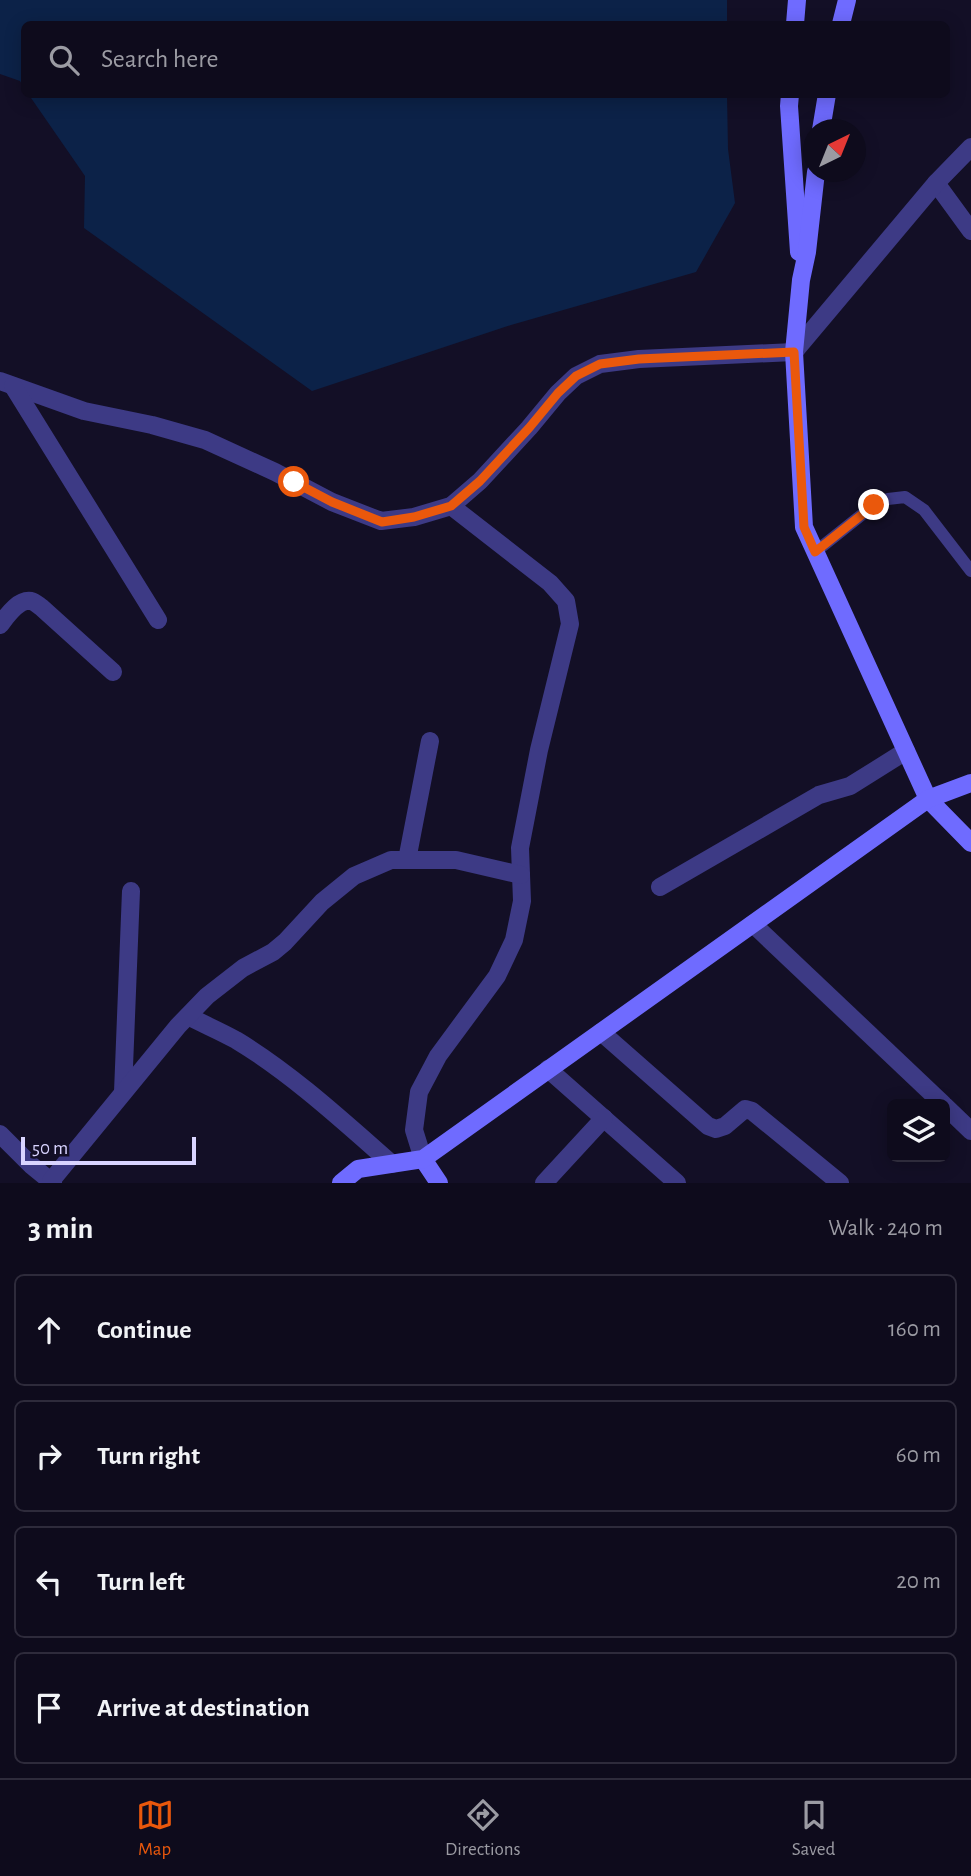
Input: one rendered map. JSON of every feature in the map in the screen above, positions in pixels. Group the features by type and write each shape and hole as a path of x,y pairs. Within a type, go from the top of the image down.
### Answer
{"street":[{"path":"795,21 797,0"},
{"path":"842,21 846,0"},
{"path":"790,98 801,280"},
{"path":"823,119 826,98"},
{"path":"7,383 85,411 152,425 205,440 332,502 382,522 414,517 451,506 480,481 558,393 576,376 600,364 639,359 794,352 936,183 971,146"},
{"path":"816,182 801,280 794,352 804,527 928,799 971,843"},
{"path":"936,183 971,231"},
{"path":"7,383 158,620"},
{"path":"439,1183 423,1158 414,1130 419,1093 438,1056 497,976 514,940 522,901 520,848 539,750 570,624 566,601 550,583 451,506"},
{"path":"0,625 21,603 32,601 113,672"},
{"path":"407,860 430,741"},
{"path":"660,887 819,795 850,786 906,751"},
{"path":"341,1183 358,1169 423,1158 928,799 971,783"},
{"path":"0,1134 52,1182 123,1092 207,996 243,968 273,952 322,902 354,876 391,860 456,860 521,876"},
{"path":"123,1092 131,891"},
{"path":"753,924 938,1099"},
{"path":"188,1016 236,1040 277,1069 330,1110 392,1164"},
{"path":"601,1032 708,1126 716,1129 725,1126 745,1109 752,1111 841,1183"},
{"path":"548,1069 677,1183"},
{"path":"950,1111 971,1131"},
{"path":"544,1183 604,1118"}],"lane":[{"path":"815,552 874,505 888,499 905,497 924,510 971,572"}],"water":[{"path":"0,0 727,0 727,21 21,21 21,83 0,74"},
{"path":"31,98 727,98 728,149 735,203 696,272 511,325 312,391 84,228 85,176"}],"route":[{"path":"294,482 332,502 382,522 414,517 451,506 480,481 558,393 576,376 600,364 639,359 794,352 804,527 815,552 874,505"}]}
